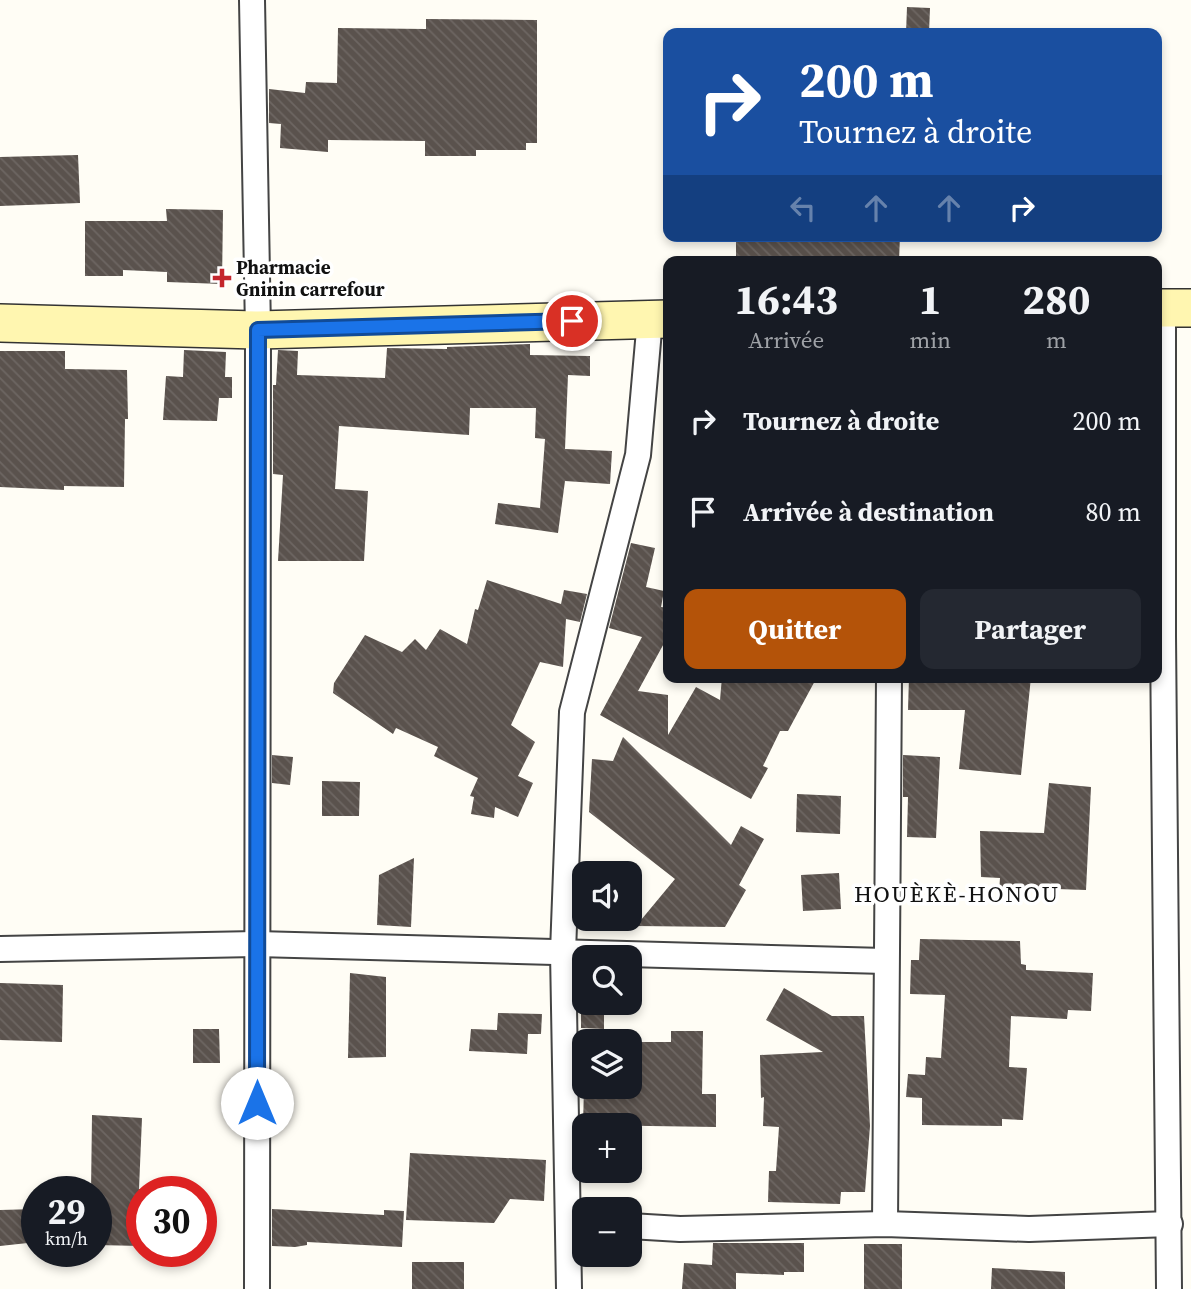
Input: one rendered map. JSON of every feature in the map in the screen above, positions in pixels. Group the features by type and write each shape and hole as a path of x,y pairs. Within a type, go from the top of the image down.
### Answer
{"street":[{"path":"252,0 258,330 257,1289"},
{"path":"1162,570 1170,308"},
{"path":"0,323 258,330 659,319 638,455 572,712 563,952 576,1197"},
{"path":"885,1224 889,683"},
{"path":"1161,683 1169,1289"},
{"path":"0,949 257,944 885,961"},
{"path":"642,1227 680,1229 885,1224 1029,1229 1170,1224"},
{"path":"569,1289 572,1264"}],"building":[{"path":"907,7 930,8 929,28 906,28"},
{"path":"426,19 537,20 537,143 526,143 526,150 476,150 476,156 425,156 425,141 328,140 328,152 280,148 281,124 269,123 269,89 305,93 306,82 337,83 338,28 426,29"},
{"path":"78,155 80,203 0,206 0,157"},
{"path":"166,209 223,210 222,284 167,282 167,272 123,270 123,276 85,276 85,221 167,221"},
{"path":"736,242 900,242 899,256 736,256"},
{"path":"530,344 530,355 590,356 590,376 568,375 565,449 612,451 610,484 565,481 558,533 495,524 498,503 540,508 545,439 535,438 536,408 470,408 469,435 339,426 335,489 368,491 364,561 278,561 283,475 273,474 273,385 276,385 278,350 298,351 297,375 385,378 387,348 447,349"},
{"path":"184,350 226,352 225,377 232,377 232,398 219,398 217,421 163,420 166,376 183,377"},
{"path":"0,351 65,351 65,369 127,370 128,419 125,419 124,487 64,486 64,490 0,487"},
{"path":"631,543 655,548 646,587 663,591 663,645 638,691 668,695 668,735 696,687 720,700 721,683 814,683 788,731 780,731 763,766 768,768 751,799 600,715 642,637 609,628"},
{"path":"487,580 561,604 564,590 587,594 580,622 566,619 563,667 540,662 511,725 535,742 518,776 533,783 518,817 495,807 494,818 471,814 474,797 470,796 478,778 434,756 438,747 396,728 393,734 333,693 334,683 365,635 402,652 415,639 426,650 440,629 467,644 475,609 478,610"},
{"path":"909,683 1030,683 1021,775 959,769 965,710 908,710"},
{"path":"623,737 731,845 741,826 764,839 739,885 746,890 725,927 642,926 642,919 675,879 589,812 592,759 613,761"},
{"path":"272,755 293,757 290,785 272,783"},
{"path":"903,755 940,757 936,838 907,837 908,797 903,797"},
{"path":"322,781 360,782 359,816 322,816"},
{"path":"1049,783 1091,787 1086,890 1027,888 1026,893 999,892 1000,878 981,877 980,831 1044,833"},
{"path":"797,794 841,796 840,834 796,832"},
{"path":"414,858 411,927 377,925 379,875"},
{"path":"839,873 841,909 803,911 801,875"},
{"path":"920,939 1020,941 1021,964 1026,965 1026,970 1093,973 1091,1011 1068,1010 1067,1019 1011,1016 1009,1067 1027,1068 1023,1120 1002,1119 1002,1126 922,1125 922,1098 906,1097 908,1074 925,1075 926,1057 941,1058 945,995 910,994 911,960 919,960"},
{"path":"350,973 386,977 386,1057 348,1058"},
{"path":"0,983 63,985 62,1042 0,1040"},
{"path":"784,988 832,1016 864,1016 870,1126 865,1192 841,1192 840,1204 768,1202 769,1171 776,1171 779,1127 763,1126 764,1097 761,1098 760,1055 823,1052 766,1020"},
{"path":"498,1013 542,1014 541,1034 528,1034 527,1054 469,1051 471,1029 497,1030"},
{"path":"581,1015 604,1015 604,1029 581,1028"},
{"path":"193,1029 219,1029 220,1063 193,1063"},
{"path":"671,1031 703,1031 702,1094 716,1094 716,1127 642,1126 642,1113 583,1113 584,1099 642,1099 642,1042 671,1042"},
{"path":"92,1115 142,1118 140,1176 126,1176 126,1246 112,1245 112,1176 91,1176"},
{"path":"410,1153 546,1160 544,1201 510,1199 494,1223 406,1220"},
{"path":"21,1209 21,1244 0,1246 0,1210"},
{"path":"272,1209 384,1215 384,1210 404,1211 402,1247 307,1242 307,1245 295,1247 272,1246"},
{"path":"713,1243 804,1243 804,1272 784,1272 784,1275 736,1273 736,1289 682,1289 684,1263 712,1265"},
{"path":"864,1244 902,1244 902,1289 864,1289"},
{"path":"412,1262 464,1262 464,1289 412,1289"},
{"path":"992,1268 1065,1272 1065,1289 991,1289"}],"place":[{"name":"Pharmacie Gninin carrefour","path":"222,278"}],"district":[{"name":"HOUÈKÈ-HONOU","path":"957,894"}],"route":[{"path":"257,1103 258,330 572,321"}]}
